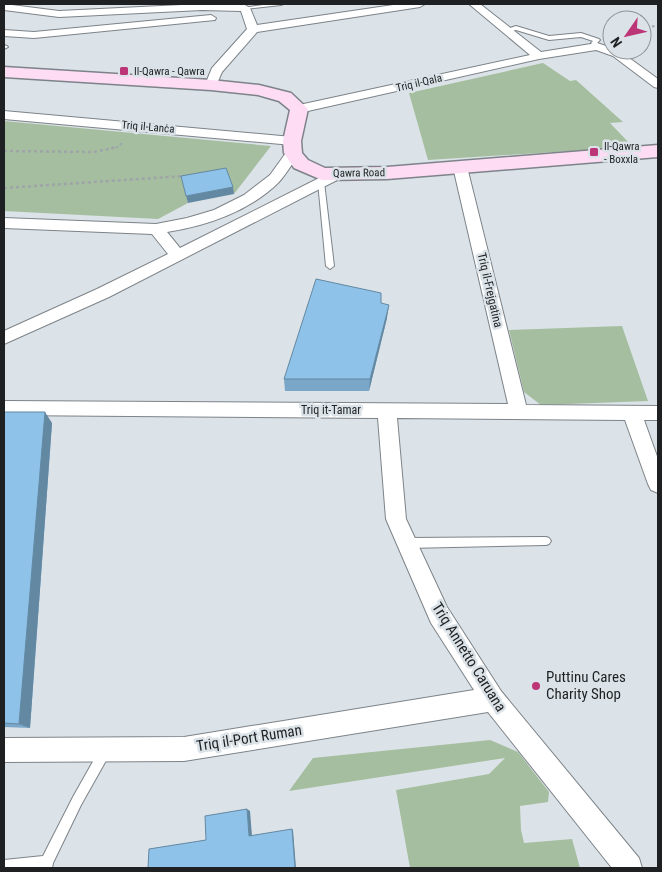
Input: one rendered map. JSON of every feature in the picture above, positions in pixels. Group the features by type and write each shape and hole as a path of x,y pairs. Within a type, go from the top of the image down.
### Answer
{"street":[{"path":"211,85 216,71 253,29 420,4"},
{"path":"474,4 538,56 597,46 617,54 658,84"},
{"path":"4,7 59,14 202,7 246,11"},
{"path":"40,23 50,24 143,16 202,7"},
{"path":"246,11 253,29"},
{"path":"4,33 34,35 246,11"},
{"name":"Triq il-Qala","path":"299,110 538,56"},
{"path":"4,72 211,85 259,90 285,97 299,110 293,147 275,178 258,192 240,203 187,224 156,229 4,223"},
{"name":"Triq il-Lanċa","path":"4,115 135,126 293,147"},
{"name":"Qawra Road","path":"293,147 301,164 328,179 658,151"},
{"name":"Triq il-Frejgatina","path":"460,167 519,413"},
{"path":"4,338 178,256 328,179"},
{"path":"156,229 178,256"},
{"name":"Triq it-Tamar","path":"4,408 658,413"},
{"name":"Triq Annetto Caruana","path":"387,410 396,518 439,615 493,699 629,868"},
{"path":"632,414 658,484"},
{"name":"Triq il-Port Ruman","path":"4,750 184,749 493,699"}],"lane":[{"path":"246,11 281,4"},
{"path":"507,30 516,28 549,38 580,35 597,40 594,43 597,46"},
{"path":"328,179 330,266"},
{"path":"407,544 546,541"},
{"path":"4,866 47,865 77,801 107,748"}],"path":[{"path":"4,151 94,152 118,147 135,126"},
{"path":"4,188 184,176"}],"green space":[{"path":"543,63 570,81 576,80 623,122 610,123 633,147 428,160 409,93"},
{"path":"4,121 271,146 234,194 227,175 183,183 188,203 158,219 4,211"},
{"path":"622,326 648,401 541,405 524,392 509,330"},
{"path":"490,740 518,752 549,792 548,802 520,806 521,830 524,843 572,839 580,868 410,868 396,790 489,774 505,758 289,791 313,758"}],"building":[{"path":"226,168 233,187 186,196 181,176"},
{"path":"316,279 381,293 381,303 389,305 370,379 284,379"},
{"path":"4,412 45,412 19,724 4,723"},
{"path":"247,809 249,836 292,829 295,868 148,868 149,849 206,840 205,816"}],"place":[{"name":"Il-Qawra - Qawra","path":"124,71"},
{"name":"Il-Qawra - Boxxla","path":"594,152"},
{"name":"Puttinu Cares Charity Shop","path":"536,686"}]}
